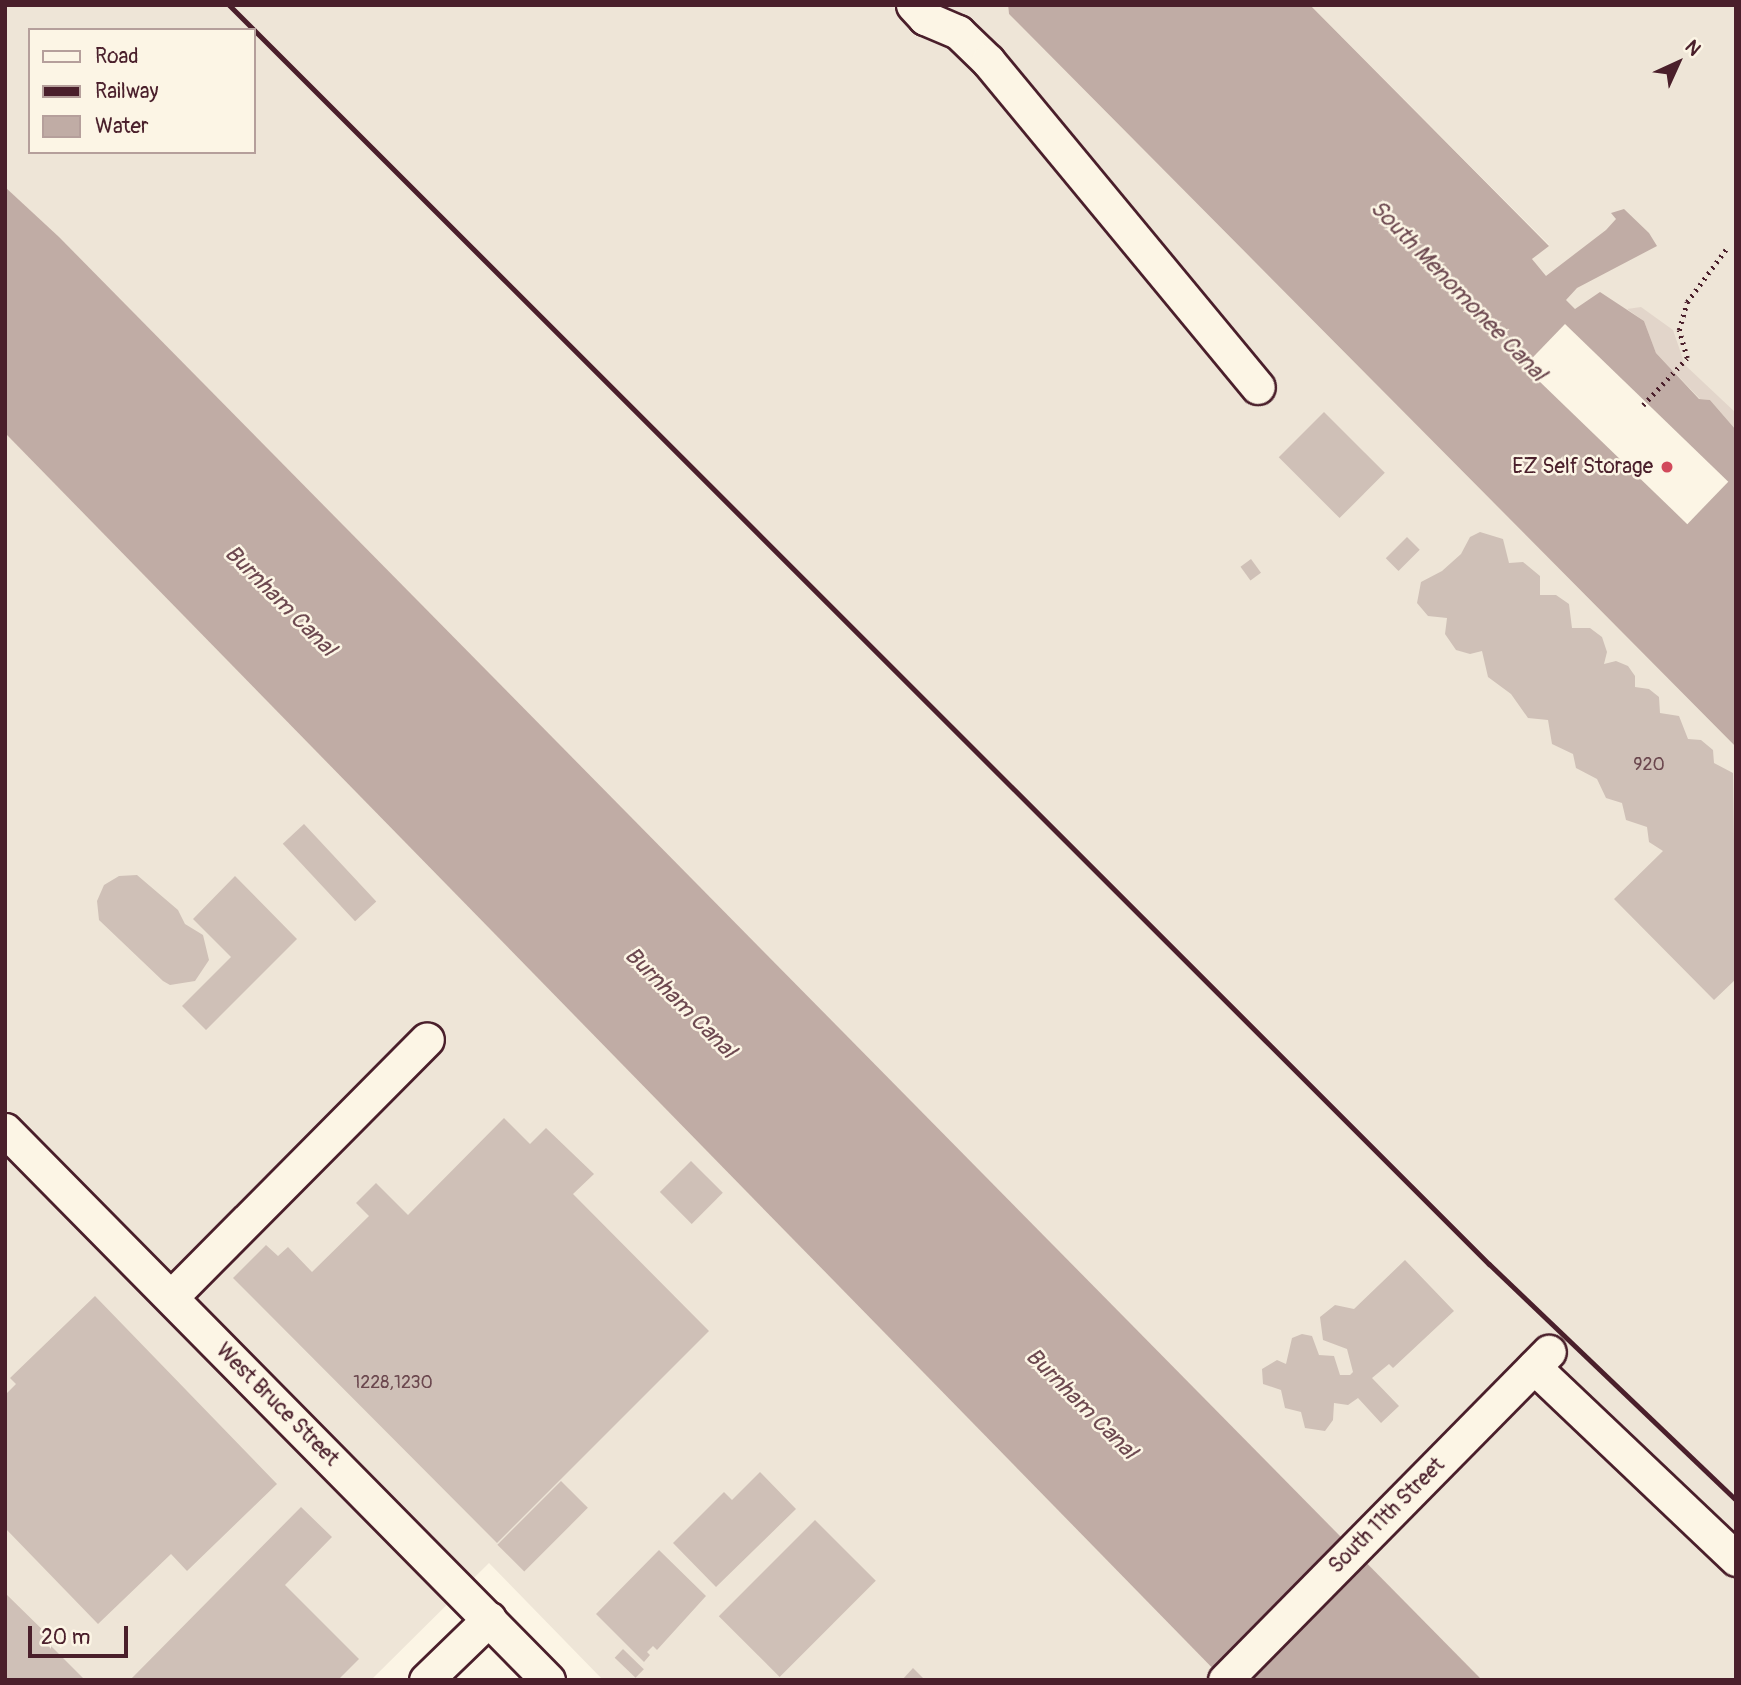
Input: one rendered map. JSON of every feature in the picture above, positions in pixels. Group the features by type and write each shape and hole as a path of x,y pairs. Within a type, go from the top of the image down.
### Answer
{"street":[{"path":"913,5 925,18 958,32 988,61 1258,387"},
{"path":"171,1297 427,1039"},
{"name":"West Bruce Street","path":"5,1130 548,1680"},
{"name":"South 11th Street","path":"1225,1680 1542,1360 1736,1559"},
{"path":"426,1680 489,1619"}],"path":[{"path":"1643,405 1687,358 1679,330 1686,302 1727,248"}],"shaded area":[{"path":"5,5 1008,5 1009,14 1736,747 1736,1680 1482,1680 5,187"},
{"path":"1310,5 1736,5 1736,607 1532,259 1549,245"},
{"path":"1641,307 1673,330 1685,365 1736,413 1736,430 1710,400 1700,399 1656,353 1644,321 1627,309"},
{"path":"5,433 1224,1680 603,1680 489,1563 371,1680 5,1680"}],"water":[{"name":"South Menomonee Canal","path":"1008,5 1310,5 1549,246 1532,259 1546,276 1606,230 1616,219 1611,213 1624,209 1649,233 1657,246 1577,288 1566,300 1575,309 1600,292 1644,321 1656,353 1699,399 1710,400 1736,430 1736,747 1009,14"},
{"name":"Burnham Canal","path":"5,187 59,237 1482,1680 1224,1680 5,433"}],"pier":[{"path":"1565,324 1728,482 1687,524 1524,366"}],"building":[{"path":"1324,412 1385,473 1340,518 1279,457"},
{"path":"1480,532 1503,539 1509,563 1523,562 1540,576 1540,595 1556,595 1569,604 1572,628 1590,628 1602,637 1607,652 1604,664 1616,661 1628,666 1635,676 1635,687 1649,689 1659,697 1660,713 1679,716 1688,739 1701,740 1713,750 1714,763 1733,773 1736,979 1714,1000 1614,899 1663,851 1649,842 1647,827 1626,820 1622,803 1606,798 1597,779 1576,768 1573,754 1552,744 1548,720 1528,718 1511,694 1488,677 1482,651 1470,654 1456,650 1445,634 1447,618 1428,616 1417,603 1421,582 1442,571 1461,554 1470,537"},
{"path":"1407,537 1420,550 1399,571 1386,558"},
{"path":"1251,559 1261,573 1250,580 1240,567"},
{"path":"304,824 376,902 355,921 283,844"},
{"path":"137,875 178,910 185,924 203,935 209,960 195,981 170,985 163,981 99,920 97,901 104,885 119,876"},
{"path":"235,876 297,939 206,1030 182,1006 231,957 193,919"},
{"path":"504,1118 530,1144 546,1128 594,1174 573,1194 709,1331 497,1543 233,1278 266,1245 278,1256 288,1247 312,1272 369,1216 356,1203 376,1183 408,1215"},
{"path":"691,1161 723,1193 692,1224 660,1192"},
{"path":"1405,1260 1454,1311 1393,1368 1389,1364 1372,1378 1399,1406 1381,1423 1358,1398 1348,1405 1334,1403 1333,1420 1325,1431 1305,1428 1301,1412 1285,1408 1281,1390 1263,1384 1262,1369 1277,1360 1286,1364 1292,1338 1302,1334 1312,1336 1319,1355 1334,1356 1340,1375 1350,1375 1353,1372 1347,1349 1323,1340 1320,1317 1335,1305 1354,1309"},
{"path":"95,1296 277,1484 187,1571 171,1554 98,1624 5,1528 5,1395 16,1384 10,1378"},
{"path":"760,1472 796,1509 716,1587 673,1543 724,1492 732,1500"},
{"path":"561,1481 588,1508 524,1572 497,1545"},
{"path":"301,1507 332,1537 285,1585 359,1659 338,1680 130,1680"},
{"path":"815,1520 876,1581 780,1677 719,1616"},
{"path":"659,1550 706,1596 657,1650 653,1646 647,1652 650,1655 644,1662 596,1614"},
{"path":"5,1593 55,1642 51,1646 85,1680 5,1680"},
{"path":"623,1649 644,1669 636,1678 615,1658"},
{"path":"913,1668 925,1680 902,1680"}],"railway":[{"path":"229,5 252,28"},
{"path":"256,32 1489,1264 1736,1500"}],"place":[{"name":"EZ Self Storage","path":"1667,467"}]}
